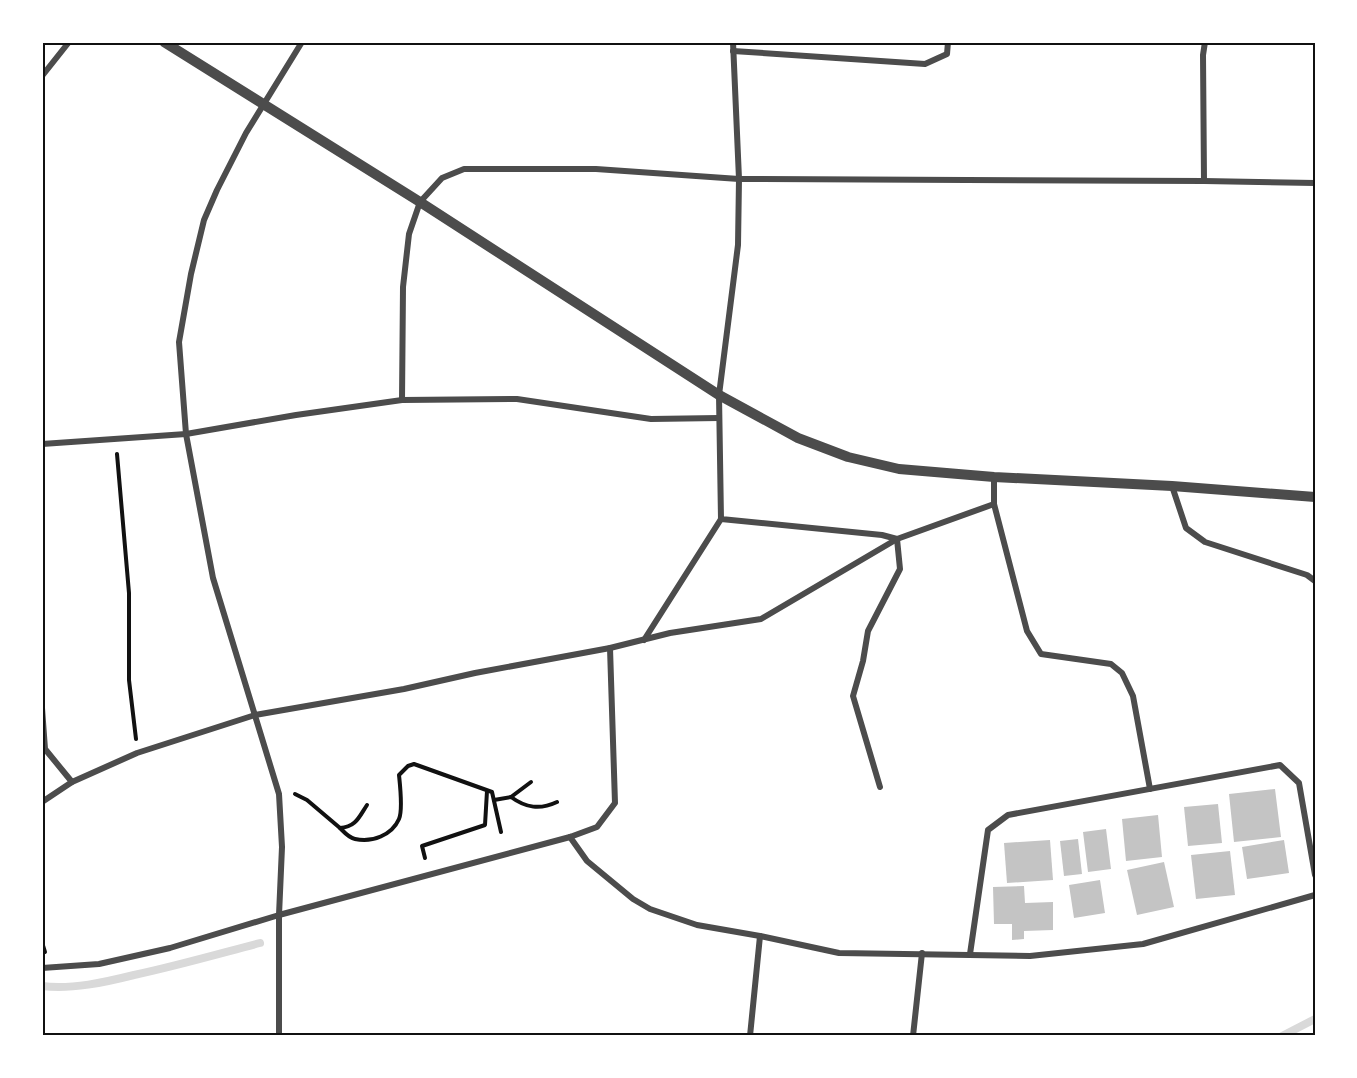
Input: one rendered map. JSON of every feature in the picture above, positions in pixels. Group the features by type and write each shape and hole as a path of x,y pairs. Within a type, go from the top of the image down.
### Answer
{"street":[{"path":"42,76 69,42"},
{"path":"164,42 420,202 719,395 798,438 848,458 899,469 994,477 1172,486 1315,497"},
{"path":"279,1036 279,915 282,847 279,794 213,578 186,434 179,342 191,274 208,210 246,133 302,42"},
{"path":"644,640 721,519 719,395 738,245 739,179 732,42"},
{"path":"733,51 925,64 947,54 948,42"},
{"path":"1204,181 1203,55 1205,42"},
{"path":"402,400 403,286 409,234 420,202 442,178 464,169 596,169 739,179 1315,183"},
{"path":"42,444 186,434 402,400 518,399 651,419 719,418"},
{"path":"994,477 994,504 1027,631 1041,654 1111,664 1122,672 1132,696 1150,789"},
{"path":"1172,486 1186,528 1205,542 1307,575 1315,581"},
{"path":"42,802 72,782 137,753 255,715 610,648 670,633 761,619 897,539 994,504"},
{"path":"721,519 882,535 897,539"},
{"path":"880,787 852,696 863,661 868,631 900,569 897,539"},
{"path":"42,968 99,964 170,948 279,915 570,837 597,827 615,803 610,648"},
{"path":"42,708 45,749 72,782"},
{"path":"970,954 988,830 1008,815 1280,765 1299,783 1315,875"},
{"path":"570,837 587,861 633,899 650,909 697,925 839,953 1030,956 1143,944 1315,895"},
{"path":"750,1036 760,936"},
{"path":"913,1036 922,953"}],"path":[{"path":"116,438 129,593 129,680 137,753"},
{"path":"307,800 353,839 371,840 387,834 400,818 399,775 408,766 414,764 492,792 501,832"},
{"path":"494,800 511,797 531,782"},
{"path":"425,858 422,846 485,825 487,791"},
{"path":"511,797 520,803 539,808 557,802"},
{"path":"340,828 354,824 367,805"}],"building":[{"path":"1275,789 1281,837 1234,842 1229,794"},
{"path":"1218,804 1222,843 1188,846 1184,807"},
{"path":"1158,815 1162,857 1126,861 1122,819"},
{"path":"1106,829 1111,869 1088,872 1083,832"},
{"path":"1078,839 1082,874 1064,876 1060,841"},
{"path":"1050,840 1053,880 1007,883 1004,843"},
{"path":"1284,840 1289,873 1247,879 1242,847"},
{"path":"1230,851 1235,895 1196,899 1191,855"},
{"path":"1164,862 1174,907 1137,915 1127,870"},
{"path":"1100,880 1105,913 1074,918 1069,885"},
{"path":"1024,886 1025,903 1053,902 1053,930 1024,931 1024,939 1012,940 1012,924 994,924 993,887"}],"waterway":[{"path":"42,986 65,987 100,983 260,943"},
{"path":"1282,1036 1315,1019"}]}
